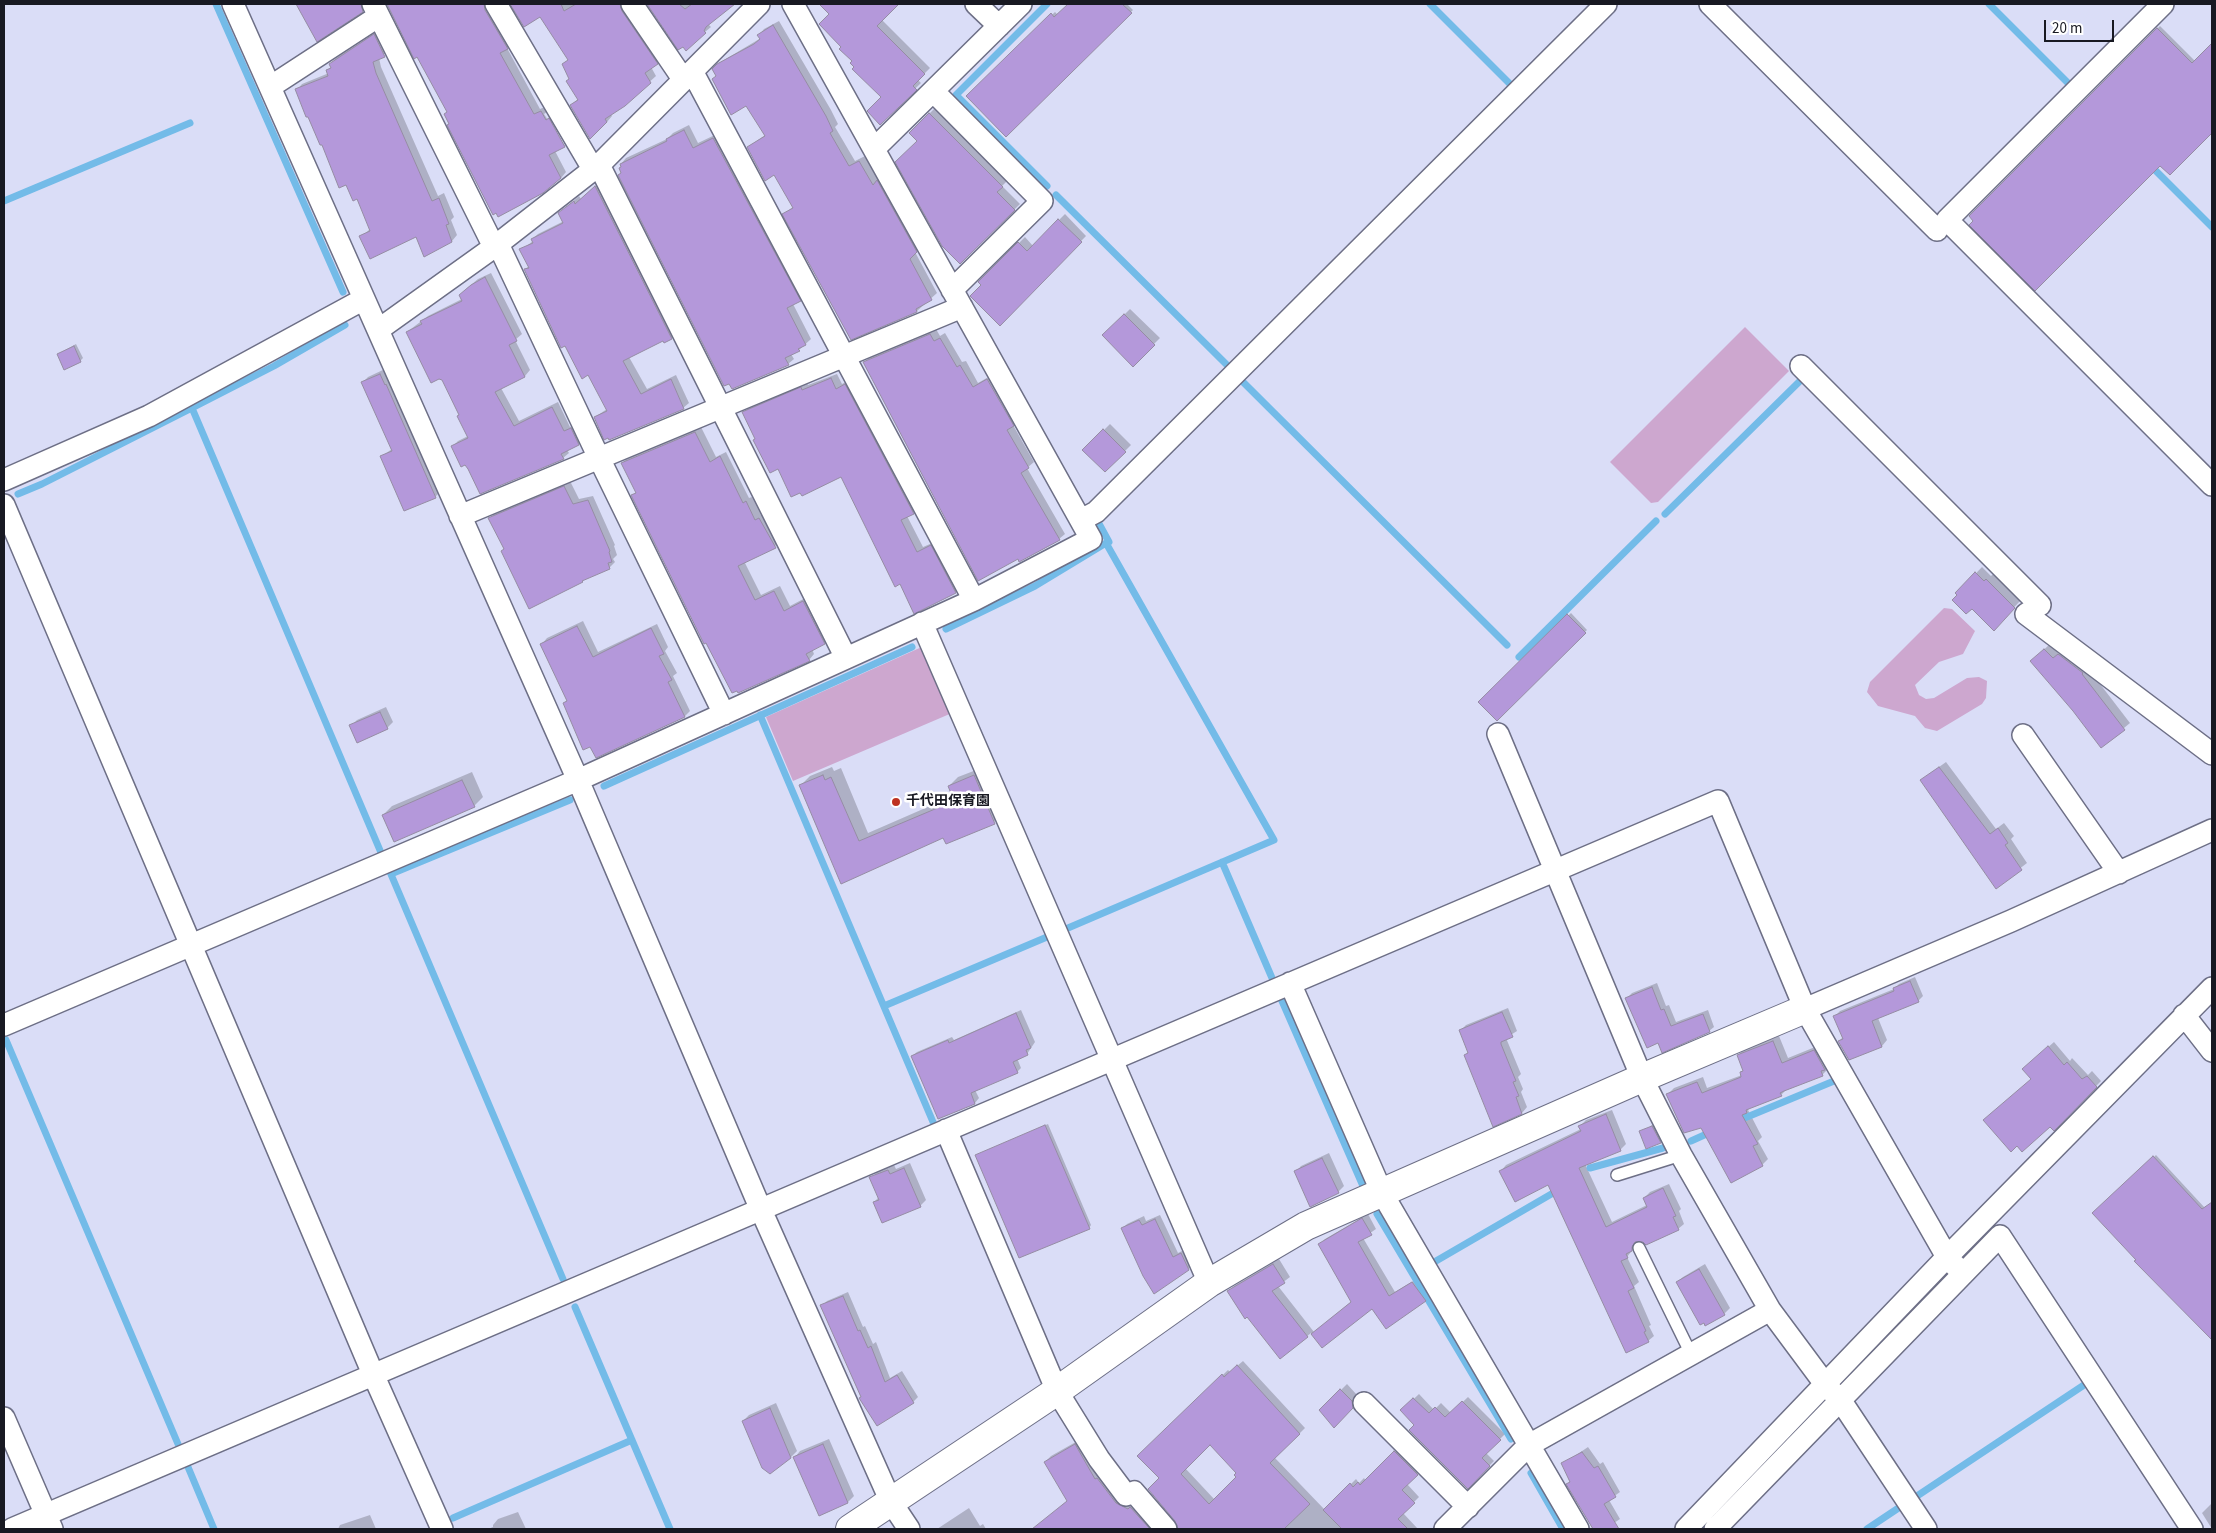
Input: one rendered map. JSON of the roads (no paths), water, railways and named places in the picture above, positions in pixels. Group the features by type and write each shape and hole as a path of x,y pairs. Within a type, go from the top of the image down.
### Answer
{"street":[{"path":"233,4 578,780 761,1210 891,1502 909,1529"},
{"path":"496,4 596,167 722,408 846,658"},
{"path":"632,4 688,75 844,357 974,600"},
{"path":"378,330 496,246 596,167 759,4"},
{"path":"4,1026 578,780 974,600 1092,539 793,4"},
{"path":"976,4 999,26"},
{"path":"874,149 1021,4"},
{"path":"1081,520 1096,512 1606,4"},
{"path":"1710,4 1937,230"},
{"path":"2163,4 1947,220 2212,485"},
{"path":"270,87 376,10 496,246 724,714"},
{"path":"460,516 844,357 957,299 1042,200 933,91"},
{"path":"4,480 149,416 364,299"},
{"path":"1801,366 2040,605 2026,614 2212,754"},
{"path":"4,505 373,1374 442,1529"},
{"path":"922,623 1209,1283"},
{"path":"1498,734 1642,1078 1681,1155 1770,1310 1833,1392 1926,1529"},
{"path":"2023,735 2119,873"},
{"path":"12,1529 49,1522 373,1374 1718,801 1805,1009 1955,1265"},
{"path":"850,1529 1057,1391 1209,1283 1306,1226 1642,1078 2011,921 2212,830"},
{"path":"1290,983 1382,1193 1578,1529"},
{"path":"1686,1529 1833,1392 2188,1020 2212,988"},
{"path":"2188,1020 2212,1051"},
{"path":"946,1130 1057,1391 1099,1459 1126,1495 1134,1492 1166,1529"},
{"path":"1955,1265 2000,1236 2192,1529"},
{"path":"1445,1529 1529,1445 1770,1310"},
{"path":"1716,1529 1833,1392"},
{"path":"1364,1403 1468,1507"},
{"path":"4,1418 49,1522"}],"lane":[{"path":"1616,1175 1681,1155"},
{"path":"1639,1248 1691,1354"}],"waterway":[{"path":"216,4 343,292"},
{"path":"1047,4 956,95 1047,186"},
{"path":"1430,4 1512,86"},
{"path":"1989,4 2070,85"},
{"path":"4,201 190,123"},
{"path":"2149,164 2212,227"},
{"path":"1056,195 1226,364"},
{"path":"345,325 274,366 192,408 382,855"},
{"path":"1240,379 1507,645"},
{"path":"1665,514 1802,379 1807,383"},
{"path":"18,494 42,484 192,408"},
{"path":"1068,928 1274,840 1106,543 1109,542 1097,520 1100,517"},
{"path":"1519,657 1656,521"},
{"path":"946,629 1035,586 1106,543"},
{"path":"604,786 912,647"},
{"path":"760,715 933,1122"},
{"path":"391,874 570,800"},
{"path":"1222,862 1272,978"},
{"path":"390,872 563,1279"},
{"path":"884,1006 1047,937"},
{"path":"1282,1001 1363,1186"},
{"path":"6,1040 178,1444"},
{"path":"1735,1122 1834,1081"},
{"path":"1691,1141 1711,1132"},
{"path":"1590,1168 1663,1148"},
{"path":"1436,1261 1560,1189"},
{"path":"1377,1214 1511,1439"},
{"path":"1936,1284 1986,1232"},
{"path":"575,1307 670,1529"},
{"path":"1917,1496 2084,1385"},
{"path":"453,1518 632,1440"},
{"path":"188,1467 214,1529"},
{"path":"1531,1473 1563,1529"},
{"path":"1867,1529 1900,1507"}],"place":[{"name":"千代田保育園","path":"896,802"}]}
